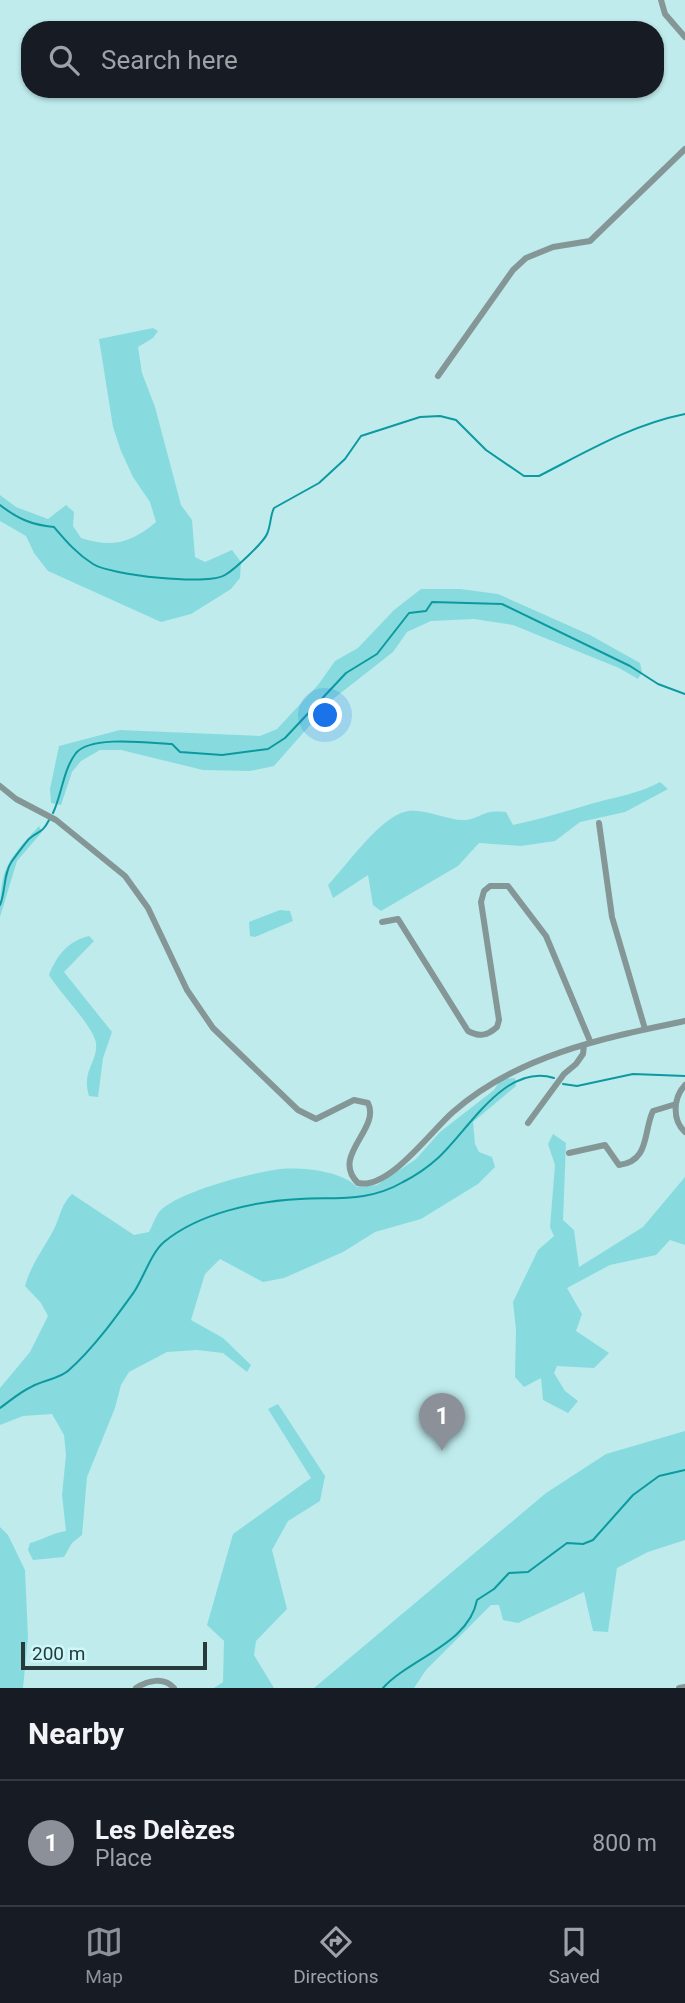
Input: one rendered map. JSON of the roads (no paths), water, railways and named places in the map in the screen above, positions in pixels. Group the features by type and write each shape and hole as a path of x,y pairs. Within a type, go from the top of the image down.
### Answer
{"street":[{"path":"661,0 665,14 685,37"},
{"path":"438,376 513,270 526,258 553,247 590,241 685,149"},
{"path":"0,786 16,799 56,820 125,876 148,908 187,990 213,1028 298,1110 316,1119 354,1100 368,1103 371,1116 351,1155 351,1173 358,1183 371,1184 388,1175 464,1102 520,1068 587,1043 685,1021"},
{"path":"599,823 612,917 645,1029"},
{"path":"382,922 398,919 468,1031 475,1036 491,1032 499,1020 481,902 484,891 490,886 508,886 546,936 587,1043 576,1064 564,1074 528,1122"},
{"path":"685,1085 676,1104 678,1125 685,1132"},
{"path":"569,1153 605,1145 619,1165 624,1165 639,1157 645,1148 647,1123 653,1111 676,1104"},
{"path":"136,1688 152,1681 162,1681 174,1688"},
{"path":"679,1688 685,1687"}],"waterway":[{"path":"0,505 26,520 54,527 82,556 103,568 159,578 215,578 229,572 260,544 267,534 274,508 319,483 345,459 361,436 420,417 440,416 456,420 486,450 524,476 539,476 628,432 685,414"},
{"path":"53,813 65,774 76,753 94,744 121,741 172,744 180,752 222,755 268,749 285,738 346,673 377,654 409,613 426,611 432,602 502,604 630,666 658,684 685,694"},
{"path":"0,905 7,871 12,861 29,839 42,830 49,820"},
{"path":"563,1084 577,1086 633,1074 685,1076"},
{"path":"0,1408 27,1389 65,1373 78,1362 134,1292 159,1247 178,1232 211,1216 247,1206 283,1200 353,1197 378,1193 417,1174 438,1158 504,1089 519,1080 536,1076 554,1078"},
{"path":"383,1688 394,1677 451,1639 472,1615 477,1600 494,1589 509,1573 528,1572 567,1543 583,1544 593,1540 633,1495 659,1476 685,1470"}],"place":[{"name":"Les Delèzes","path":"442,1451"}]}
